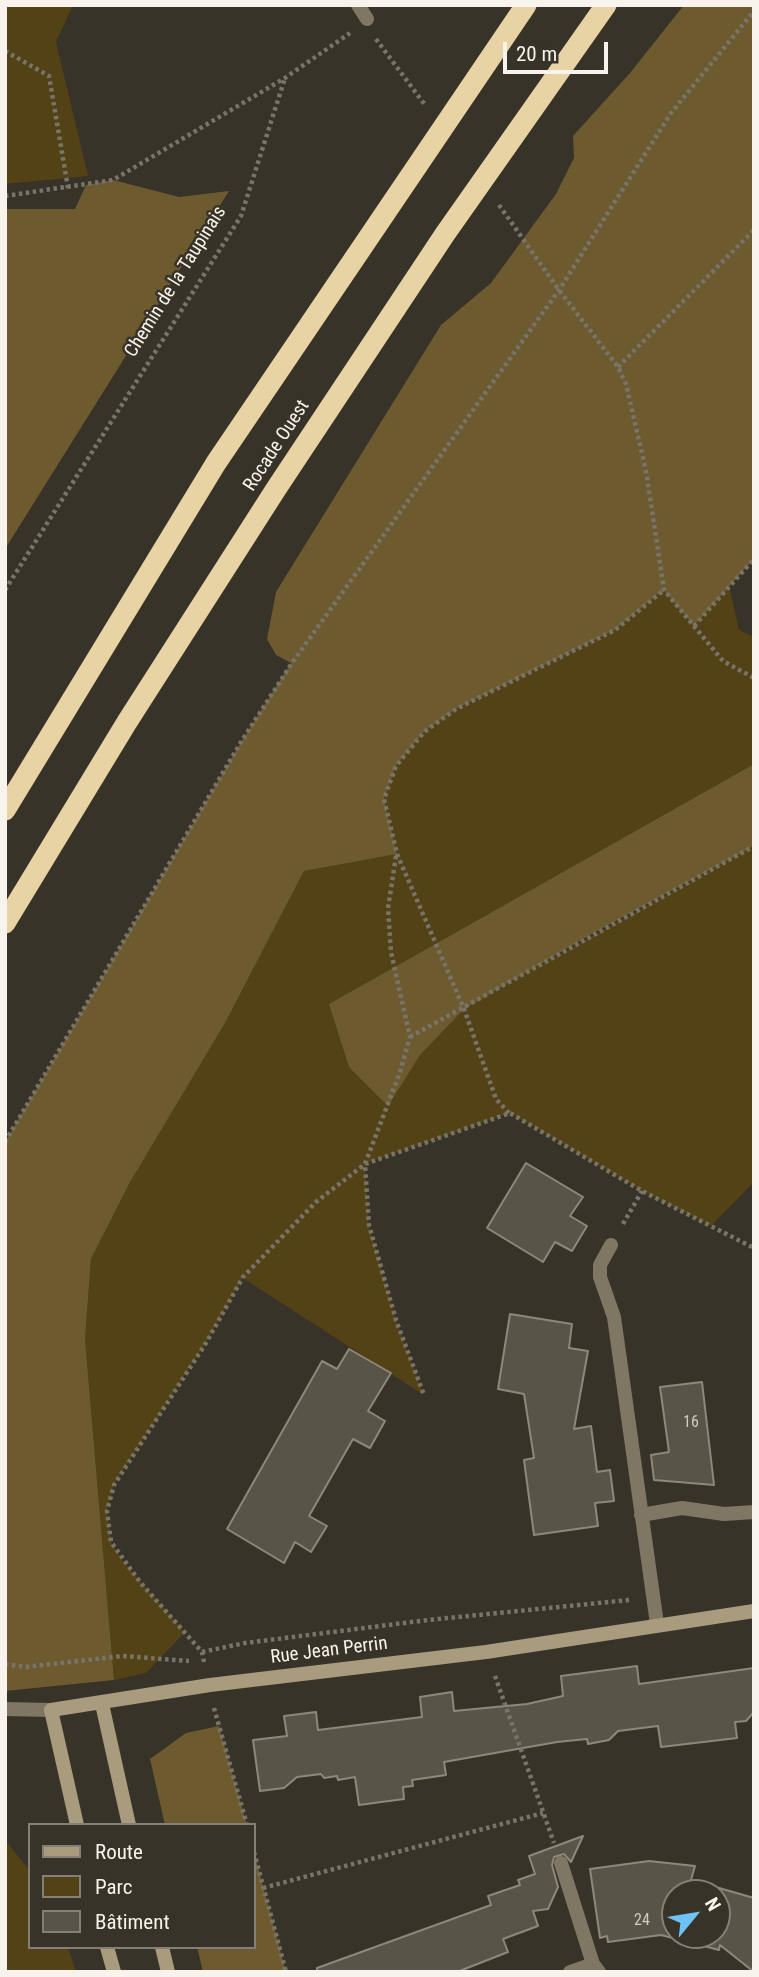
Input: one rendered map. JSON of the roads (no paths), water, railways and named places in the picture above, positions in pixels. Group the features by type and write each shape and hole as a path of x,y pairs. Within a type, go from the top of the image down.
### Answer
{"highway":[{"path":"5,810 216,463 526,5"},
{"name":"Rocade Ouest","path":"5,923 127,722 276,489 445,234 606,5"}],"street":[{"path":"358,5 367,19"},
{"path":"611,1245 600,1265 600,1277 614,1317 657,1624"},
{"path":"640,1515 682,1508 724,1514 754,1511"},
{"name":"Rue Jean Perrin","path":"5,1709 51,1710 210,1685 486,1652 754,1611"},
{"path":"102,1703 129,1823"},
{"path":"51,1710 77,1823"},
{"path":"561,1863 596,1968 570,1972"},
{"path":"108,1949 114,1972"},
{"path":"162,1949 168,1972"}]}
